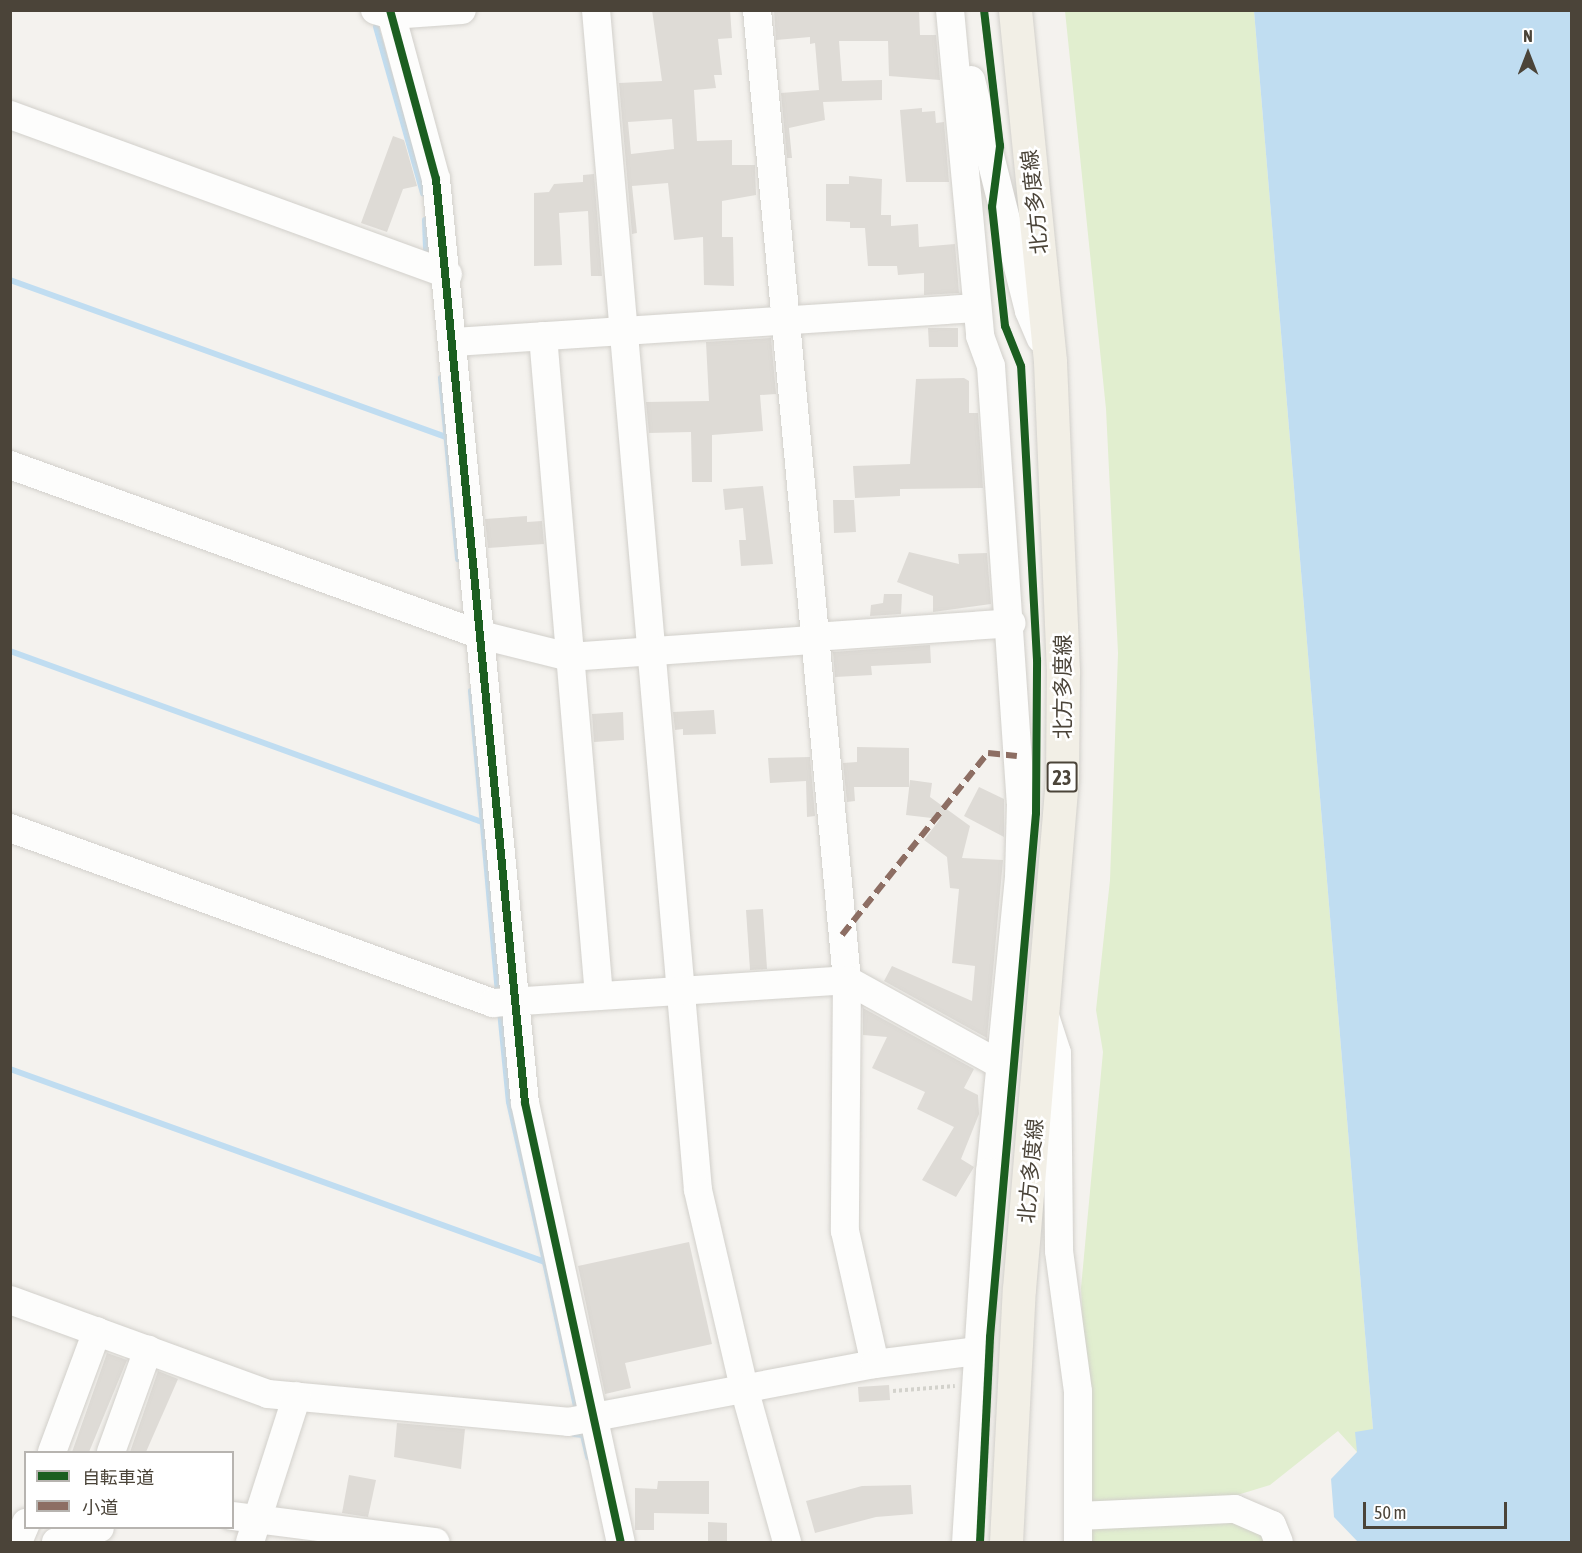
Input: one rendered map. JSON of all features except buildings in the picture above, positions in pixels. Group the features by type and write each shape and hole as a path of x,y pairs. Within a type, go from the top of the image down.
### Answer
{"main road":[{"name":"北方多度線","path":"1006,1542 1019,1289 1045,1017 1062,708 1050,361 1015,10"}],"street":[{"path":"462,10 386,12 436,178 448,274 525,1103 621,1542"},
{"path":"596,10 698,1190 744,1388 787,1542"},
{"path":"757,10 847,980 845,1232 875,1364"},
{"path":"950,10 977,309 990,366 1012,623 1019,866 978,1351 966,1542"},
{"path":"955,10 1029,311 1050,361"},
{"path":"10,115 448,274"},
{"path":"454,342 977,309"},
{"path":"543,336 599,996"},
{"path":"10,465 481,635 569,657 1012,623"},
{"path":"10,828 493,1003 847,980 1001,1065"},
{"path":"1045,1017 1057,1053 1059,1251 1078,1392 1078,1529 1235,1509 1272,1525 1279,1542"},
{"path":"10,1300 268,1394 568,1422 875,1364 978,1351"},
{"path":"52,1451 97,1331"},
{"path":"111,1451 148,1350"},
{"path":"297,1396 246,1524 435,1542"},
{"path":"18,1542 24,1528"}],"path":[{"path":"892,1391 976,1384"}],"green space":[{"path":"1065,11 1254,11 1373,1429 1357,1452 1338,1431 1270,1485 1234,1496 1091,1508 1081,1288 1103,1052 1096,1010 1110,880 1118,653 1106,409"},
{"path":"1250,1523 1269,1542 1087,1542 1094,1524"}],"water":[{"path":"1254,11 1571,11 1571,1542 1358,1542 1334,1517 1331,1479 1357,1452 1355,1432 1373,1429"}],"waterway":[{"path":"376,27 423,193"},
{"path":"425,220 426,255"},
{"path":"10,280 446,437"},
{"path":"441,378 458,559"},
{"path":"10,651 482,822"},
{"path":"471,691 498,994"},
{"path":"500,1011 509,1102 545,1262"},
{"path":"10,1069 545,1262 577,1411"},
{"path":"574,1434 583,1435 588,1457"}],"marked path":[{"path":"842,935 988,753 1017,756"}],"cycle path":[{"path":"390,10 436,179 525,1103 621,1542"},
{"path":"980,1542 990,1337 1036,813 1037,660 1021,366 1005,326 992,207 1000,146 984,10"}]}
